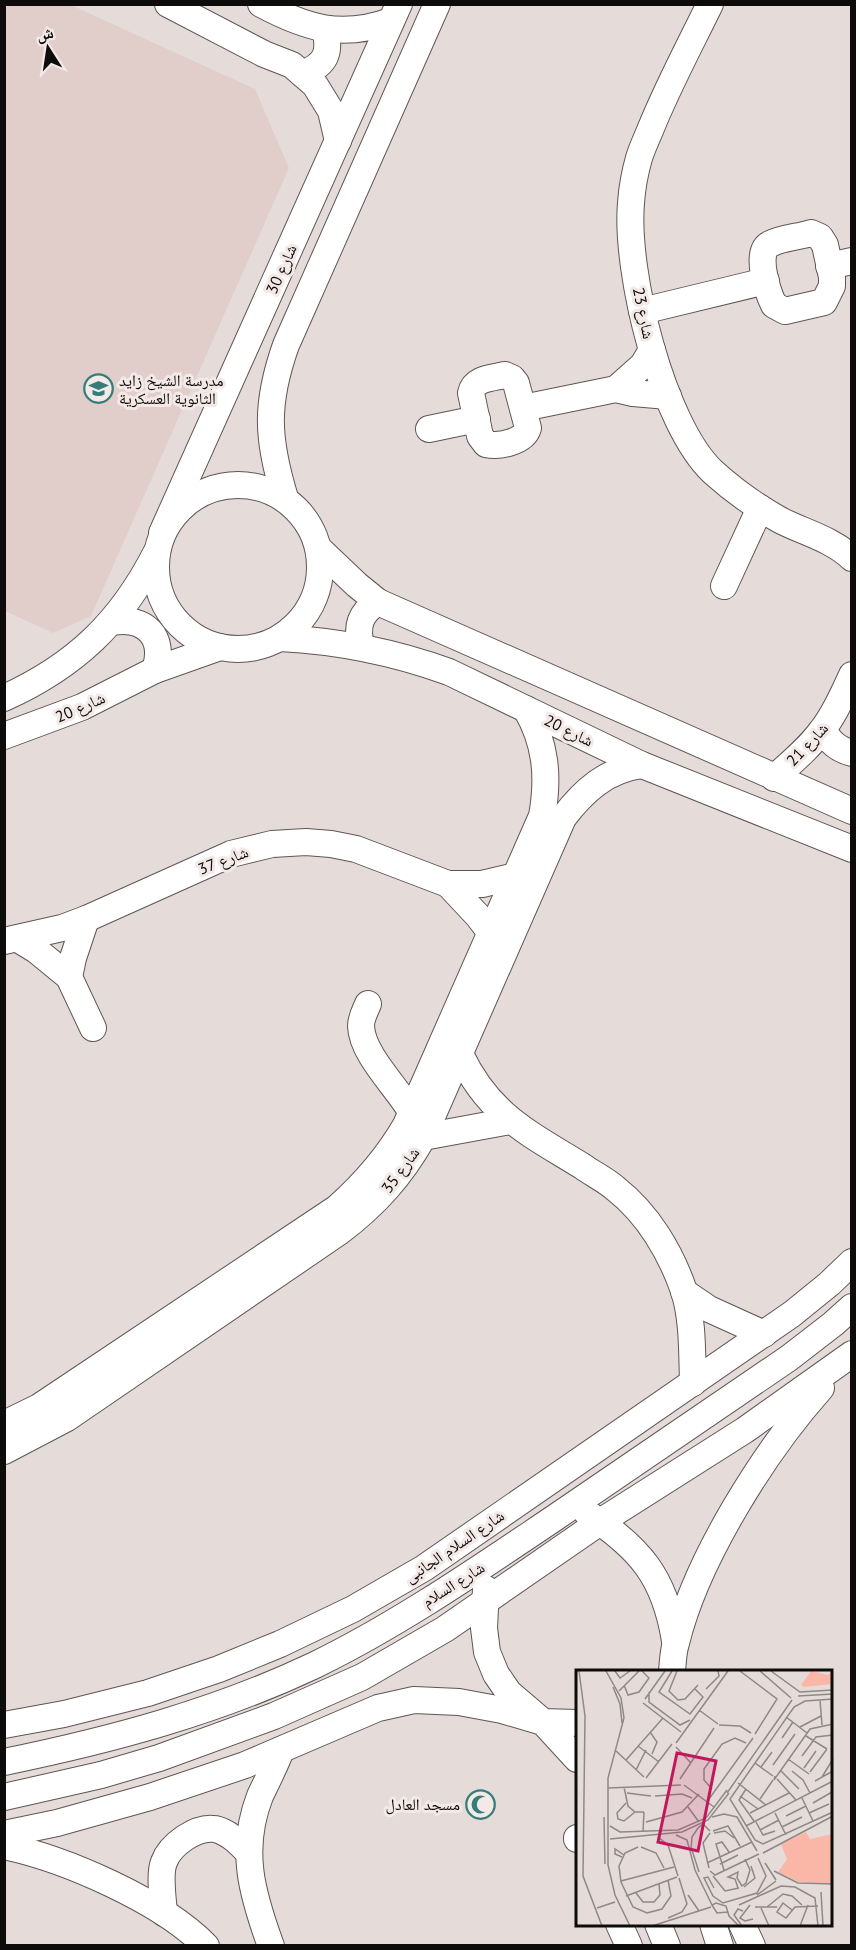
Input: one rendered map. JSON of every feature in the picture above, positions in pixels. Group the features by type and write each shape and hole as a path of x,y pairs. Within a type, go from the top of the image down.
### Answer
{"street":[{"path":"168,4 264,54 292,65 315,85 331,111 338,141"},
{"path":"261,4 311,27 340,31 357,30 395,13"},
{"path":"285,498 274,462 270,436 271,402 276,373 286,345 438,4"},
{"name":"شارع 23","path":"710,4 659,109 639,157 631,203 633,255 642,311 652,350 685,436 711,470 743,498 780,520 848,551"},
{"name":"شارع 30","path":"160,543 395,13"},
{"path":"303,74 316,68 326,57 329,43 325,29"},
{"path":"811,233 820,237 840,264 824,302 786,311 774,305 766,281 763,250 769,244 811,233"},
{"path":"642,311 766,281"},
{"path":"616,389 643,365 652,350"},
{"path":"506,375 512,378 516,383 523,408 527,433 519,439 486,444 480,436 477,419 471,393 476,382 506,375"},
{"path":"523,408 616,389 668,396"},
{"path":"429,429 477,419"},
{"path":"4,698 29,687 60,668 87,647 112,622 139,585 173,515 188,501 206,490 226,485 246,484 267,489 285,498 301,512 312,529 319,549 321,569 318,590 309,609 297,625 280,638 261,646 241,649 220,647 200,640 183,628 170,613 160,594 156,574 160,543"},
{"path":"724,586 760,508"},
{"path":"319,549 378,602 852,811"},
{"path":"361,646 358,634 360,620 367,609 378,602"},
{"path":"112,622 124,620 146,627 158,647 159,658 155,670"},
{"name":"شارع 20","path":"280,638 361,646 418,660 449,672 642,765 852,849"},
{"name":"شارع 20","path":"4,736 82,707 155,670 220,647"},
{"name":"شارع 21","path":"774,778 823,730 852,675"},
{"name":"شارع 35","path":"4,1424 39,1407 337,1208 376,1170 392,1149 412,1113 542,816 546,794 543,748 536,726 526,709"},
{"path":"823,730 830,742 852,753"},
{"name":"شارع 35","path":"4,1451 67,1418 360,1216 395,1180 423,1137 563,818 591,786 608,775 628,767 642,765"},
{"name":"شارع 37","path":"11,940 62,928 231,854 272,844 306,842 356,849 447,884 482,884 516,876"},
{"name":"شارع 37","path":"447,884 463,899 491,933"},
{"path":"69,977 86,919"},
{"path":"11,940 54,962 69,977 93,1028"},
{"path":"369,1004 362,1018 362,1034 381,1071 398,1091 412,1113"},
{"path":"460,1054 480,1090 510,1121 616,1188 662,1243 684,1292 691,1337 693,1383"},
{"path":"381,1071 404,1077 428,1075"},
{"path":"423,1137 510,1121"},
{"name":"شارع السلام الجانبى","path":"4,1725 64,1714 148,1693 219,1669 353,1609 424,1568 764,1334 829,1284 852,1262"},
{"path":"684,1292 709,1309 764,1334"},
{"name":"شارع السلام","path":"4,1762 81,1746 201,1711 260,1689 368,1638 487,1563 686,1428 812,1340 852,1307"},
{"path":"792,1314 812,1340"},
{"path":"662,1670 675,1644 690,1602 732,1515 784,1434 849,1358"},
{"name":"شارع السلام","path":"4,1797 101,1775 159,1758 327,1694 404,1654 600,1522 745,1430 849,1358"},
{"path":"668,1400 686,1428"},
{"path":"573,1504 624,1539 645,1561 660,1587 671,1615 675,1644 672,1670"},
{"path":"487,1563 484,1628 487,1652 496,1674 509,1694 543,1722 576,1758"},
{"path":"4,1834 57,1823 150,1797 245,1765 378,1708 414,1700 459,1702 502,1710 543,1722 576,1723"},
{"path":"271,1946 255,1903 249,1876 249,1853 252,1824 260,1796 284,1748 274,1716"},
{"path":"164,1913 163,1863 175,1845 193,1833 215,1829 237,1840 249,1853"},
{"path":"4,1846 89,1874 164,1913 181,1924 206,1946"},
{"path":"620,1926 629,1946"},
{"path":"659,1926 667,1946"},
{"path":"714,1926 720,1946"},
{"path":"743,1926 752,1946"}],"shaded area":[{"name":"مدرسة الشيخ زايد الثانوية العسكرية","path":"5,4 71,5 255,89 289,168 91,616 53,633 5,611"}],"place":[{"name":"مدرسة الشيخ زايد الثانوية العسكرية","path":"98,389"},
{"name":"مسجد العادل","path":"481,1804"}]}
